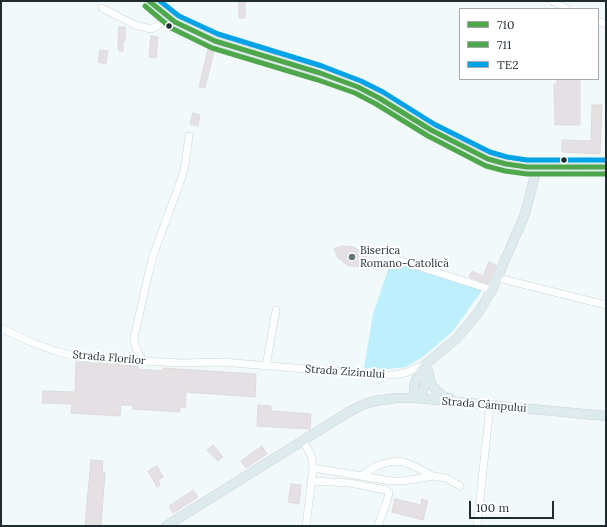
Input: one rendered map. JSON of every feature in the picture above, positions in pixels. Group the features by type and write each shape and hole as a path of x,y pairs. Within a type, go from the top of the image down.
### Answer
{"main road":[{"path":"150,2 166,16 186,29 215,41 320,72 358,87 431,130 488,159 516,166 606,167"},
{"name":"Strada Zizinului","path":"426,364 457,338 478,313 492,290 525,214 537,167"},
{"path":"416,398 414,386 416,379 426,364"},
{"path":"416,398 422,392 425,385 426,364"},
{"path":"426,364 434,389 443,396 459,403"},
{"path":"396,398 414,386"},
{"name":"Strada Câmpului","path":"166,526 303,440 362,405 375,401 396,398 416,398 606,416"}],"street":[{"path":"552,1 565,8"},
{"path":"102,8 135,25 150,29 159,25 166,16"},
{"path":"144,361 138,353 134,338 154,253 182,177 186,159 188,136"},
{"path":"392,258 492,290"},
{"path":"498,278 606,305"},
{"path":"266,366 276,310"},
{"name":"Strada Florilor","path":"1,328 31,342 78,357 194,363 222,362"},
{"name":"Strada Zizinului","path":"222,362 393,375 405,373 426,364"},
{"path":"477,526 490,406"},
{"path":"303,440 311,456 313,468 306,526"},
{"path":"361,476 376,466 390,462 401,462 416,467 433,476"},
{"path":"313,468 391,481 403,481 433,476 446,478 460,486"},
{"path":"311,481 350,484 386,490 389,493 378,526"}],"shaded area":[{"path":"391,261 483,289 453,331 424,356 406,367 388,369 364,368 373,314"}],"building":[{"path":"239,1 245,1 245,18 239,18"},
{"path":"119,27 125,27 123,51 119,51 118,48"},
{"path":"151,36 158,37 156,58 149,57"},
{"path":"208,49 214,51 205,88 199,87"},
{"path":"100,50 108,51 106,64 98,62"},
{"path":"557,80 580,80 580,125 555,125 554,84 557,84"},
{"path":"592,105 602,105 600,154 562,152 562,140 591,141"},
{"path":"193,113 200,115 198,126 190,124"},
{"name":"Biserica Romano-Catolică","path":"342,246 354,247 367,256 363,268 347,265 338,258 334,249"},
{"path":"489,262 496,265 488,284 469,277 472,271 483,276"},
{"path":"76,362 138,366 138,369 163,371 163,368 256,374 255,397 186,392 185,408 180,407 180,412 133,409 133,405 121,405 120,416 71,413 72,404 42,403 43,391 75,392"},
{"path":"258,405 271,406 271,411 311,414 310,429 257,426"},
{"path":"213,445 223,457 218,461 207,450"},
{"path":"262,446 267,454 246,468 241,461"},
{"path":"91,460 103,461 102,473 105,473 101,526 85,526"},
{"path":"157,466 163,477 158,480 160,485 157,487 148,471"},
{"path":"291,484 301,485 299,504 288,502"},
{"path":"193,490 198,497 173,513 169,506"},
{"path":"395,499 421,505 422,499 428,501 423,520 392,512"}],"transit line":[{"name":"710","path":"149,1 175,22 215,41 320,73 358,87 431,130 488,159 506,164 527,167 606,167"},
{"name":"TE2","path":"160,1 179,16 218,34 322,66 361,81 383,92 434,124 490,152 507,157 527,160 606,160"},
{"name":"711","path":"145,6 171,28 212,48 318,80 355,93 428,136 486,166 505,171 527,174 606,174"}],"place":[{"name":"Biserica Romano-Catolică","path":"352,257"}]}
